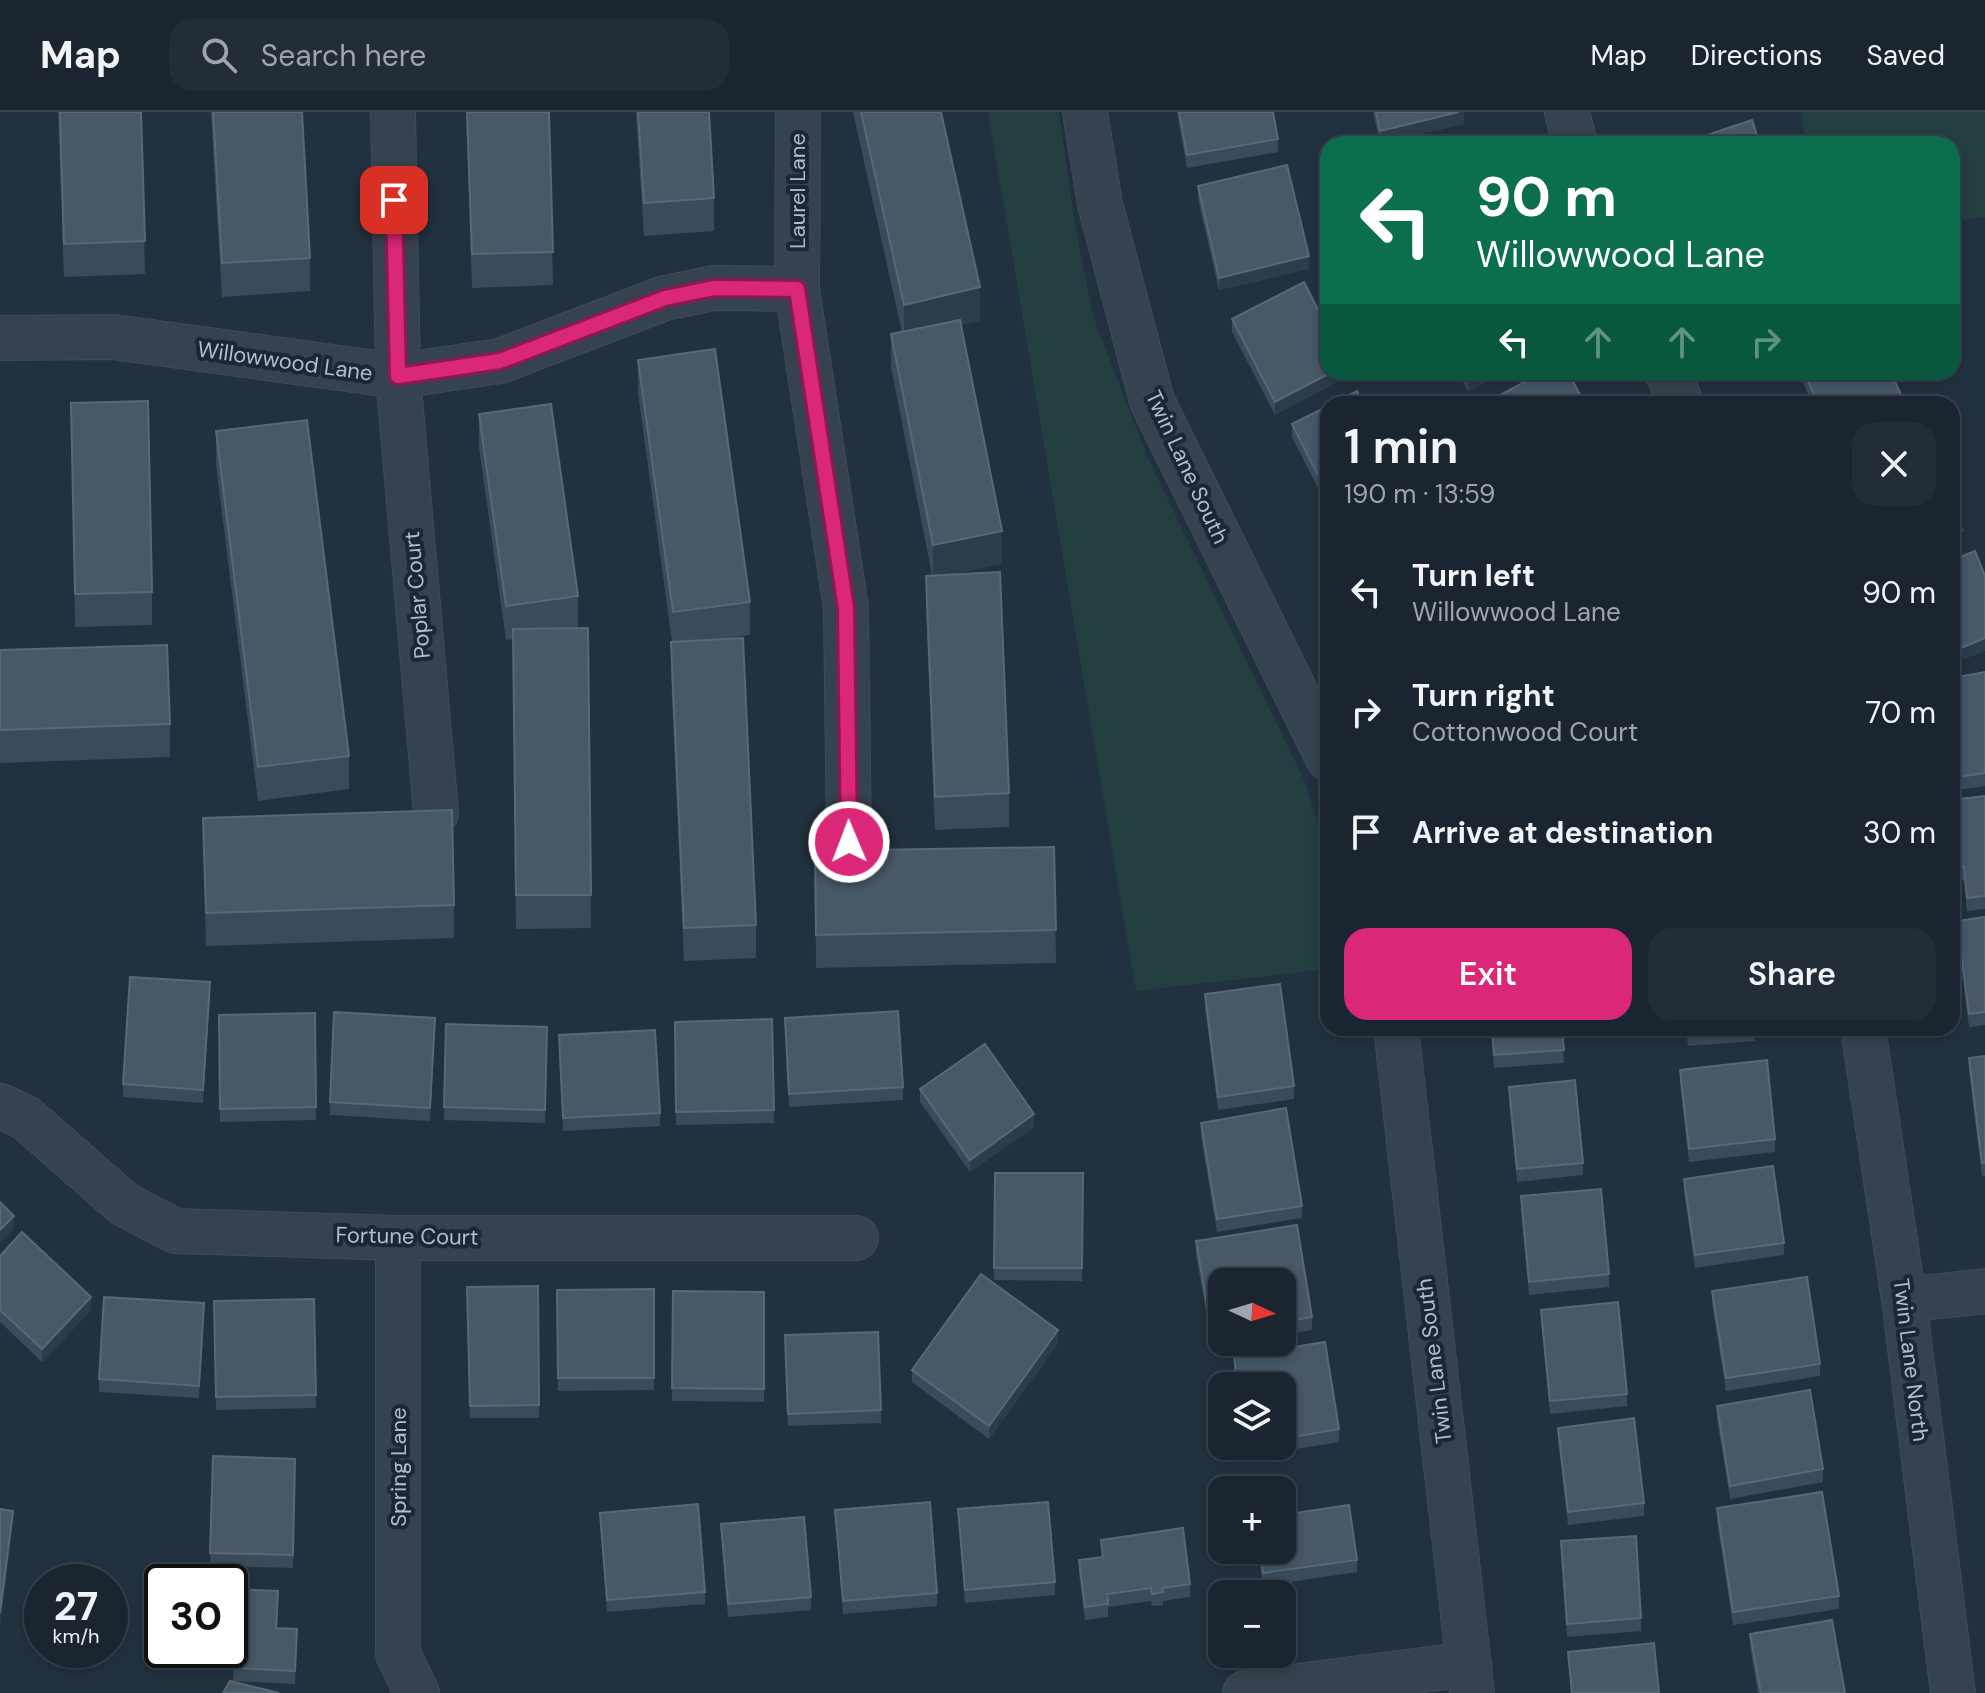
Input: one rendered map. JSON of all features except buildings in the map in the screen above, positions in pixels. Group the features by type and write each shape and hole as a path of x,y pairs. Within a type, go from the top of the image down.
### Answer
{"street":[{"name":"Poplar Court","path":"393,112 398,376 436,813"},
{"name":"Laurel Lane","path":"798,112 797,289 846,608 849,842"},
{"name":"Twin Lane South","path":"1085,112 1100,204 1152,401 1320,742"},
{"path":"1567,112 1573,136"},
{"name":"Willowwood Lane","path":"0,338 114,337 398,376 500,361 665,298 714,288 797,289"},
{"name":"Twin Lane South","path":"1397,1036 1470,1679"},
{"name":"Twin Lane North","path":"1864,1036 1904,1300 1953,1693"},
{"name":"Fortune Court","path":"0,1106 26,1118 124,1204 175,1231 398,1238 856,1238"},
{"name":"Spring Lane","path":"398,1238 398,1654 417,1693"},
{"path":"1904,1300 1985,1291"},
{"path":"1245,1693 1470,1679"}],"green space":[{"path":"988,112 1059,112 1075,225 1093,316 1148,458 1305,782 1320,829 1320,970 1136,991"},
{"path":"1801,112 1985,112 1985,217 1960,220 1960,136 1805,136"}],"route":[{"path":"394,200 398,376 500,361 665,298 714,288 797,289 846,608 849,842"}]}
